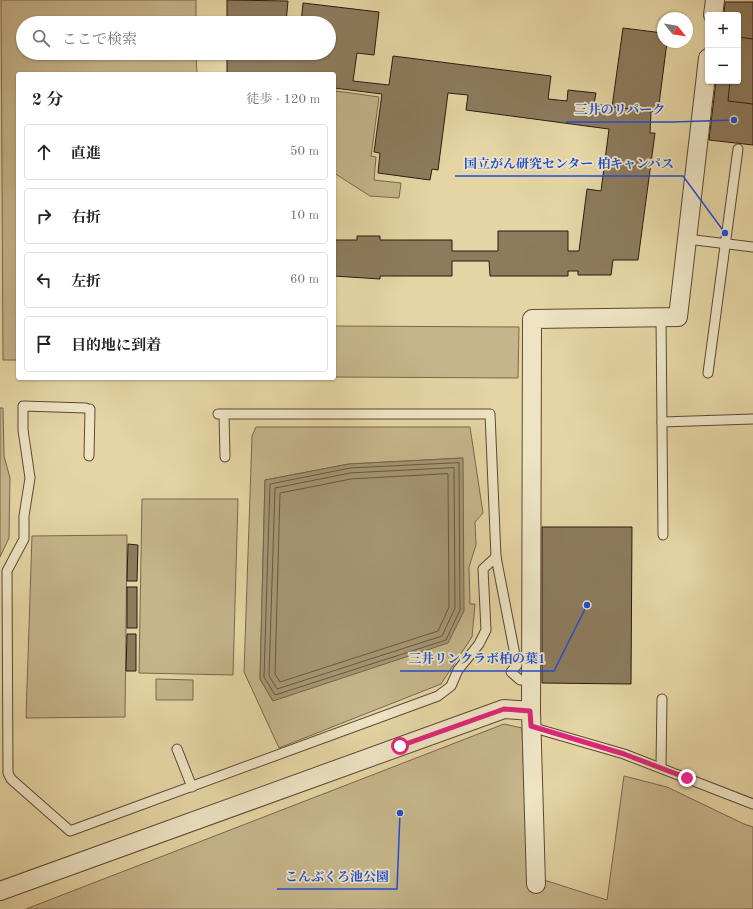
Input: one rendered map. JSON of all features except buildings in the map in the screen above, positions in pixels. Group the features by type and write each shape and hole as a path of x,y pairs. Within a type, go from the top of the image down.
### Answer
{"street":[{"path":"713,12 715,0"},
{"path":"536,884 531,719 532,319 678,317 705,84"},
{"path":"0,890 504,709 531,719"}],"lane":[{"path":"708,373 738,149"},
{"path":"687,239 753,247"},
{"path":"661,317 662,422 658,503 663,535"},
{"path":"89,456 88,409 23,406 23,430 30,478 24,516 24,539 8,572 8,773 11,779 70,831 438,696 451,686 458,670 478,644 486,630 483,568 496,557"},
{"path":"225,456 221,414 490,414 496,557 517,665 511,672 520,680 531,680"},
{"path":"662,422 753,419"},
{"path":"661,767 662,699"},
{"path":"531,719 661,767 753,804"},
{"path":"177,749 192,787"}],"shaded area":[{"path":"1,0 196,0 196,16 16,16 16,60 196,60 197,72 16,72 16,360 3,360"},
{"path":"336,91 379,97 371,156 376,157 374,180 401,183 399,198 370,196 336,174"},
{"path":"336,326 519,327 518,378 336,377"},
{"path":"0,408 3,408 4,456 10,478 9,538 0,557"},
{"path":"256,427 470,427 483,513 475,522 476,545 469,567 470,604 475,604 472,637 441,684 279,748 244,672 252,436","holes":["463,458 273,701 260,679 265,480 349,464"]},
{"path":"142,499 238,499 233,675 139,673"},
{"path":"127,535 125,717 26,718 32,536"},
{"path":"156,679 193,680 193,700 156,700"},
{"path":"504,724 522,728 525,807 544,880 607,900 624,776 667,787 753,827 753,909 26,909"}],"water":[{"path":"463,458 464,611 448,643 273,701 260,679 265,480 349,464"}],"place":[{"name":"三井のリパーク","path":"734,120"},
{"name":"国立がん研究センター 柏キャンパス","path":"725,233"},
{"name":"三井リンクラボ柏の葉1","path":"587,605"},
{"name":"こんぶくろ池公園","path":"400,813"}],"route":[{"path":"400,746 504,709 523,710 530,711 531,726 624,754 687,778"}]}
